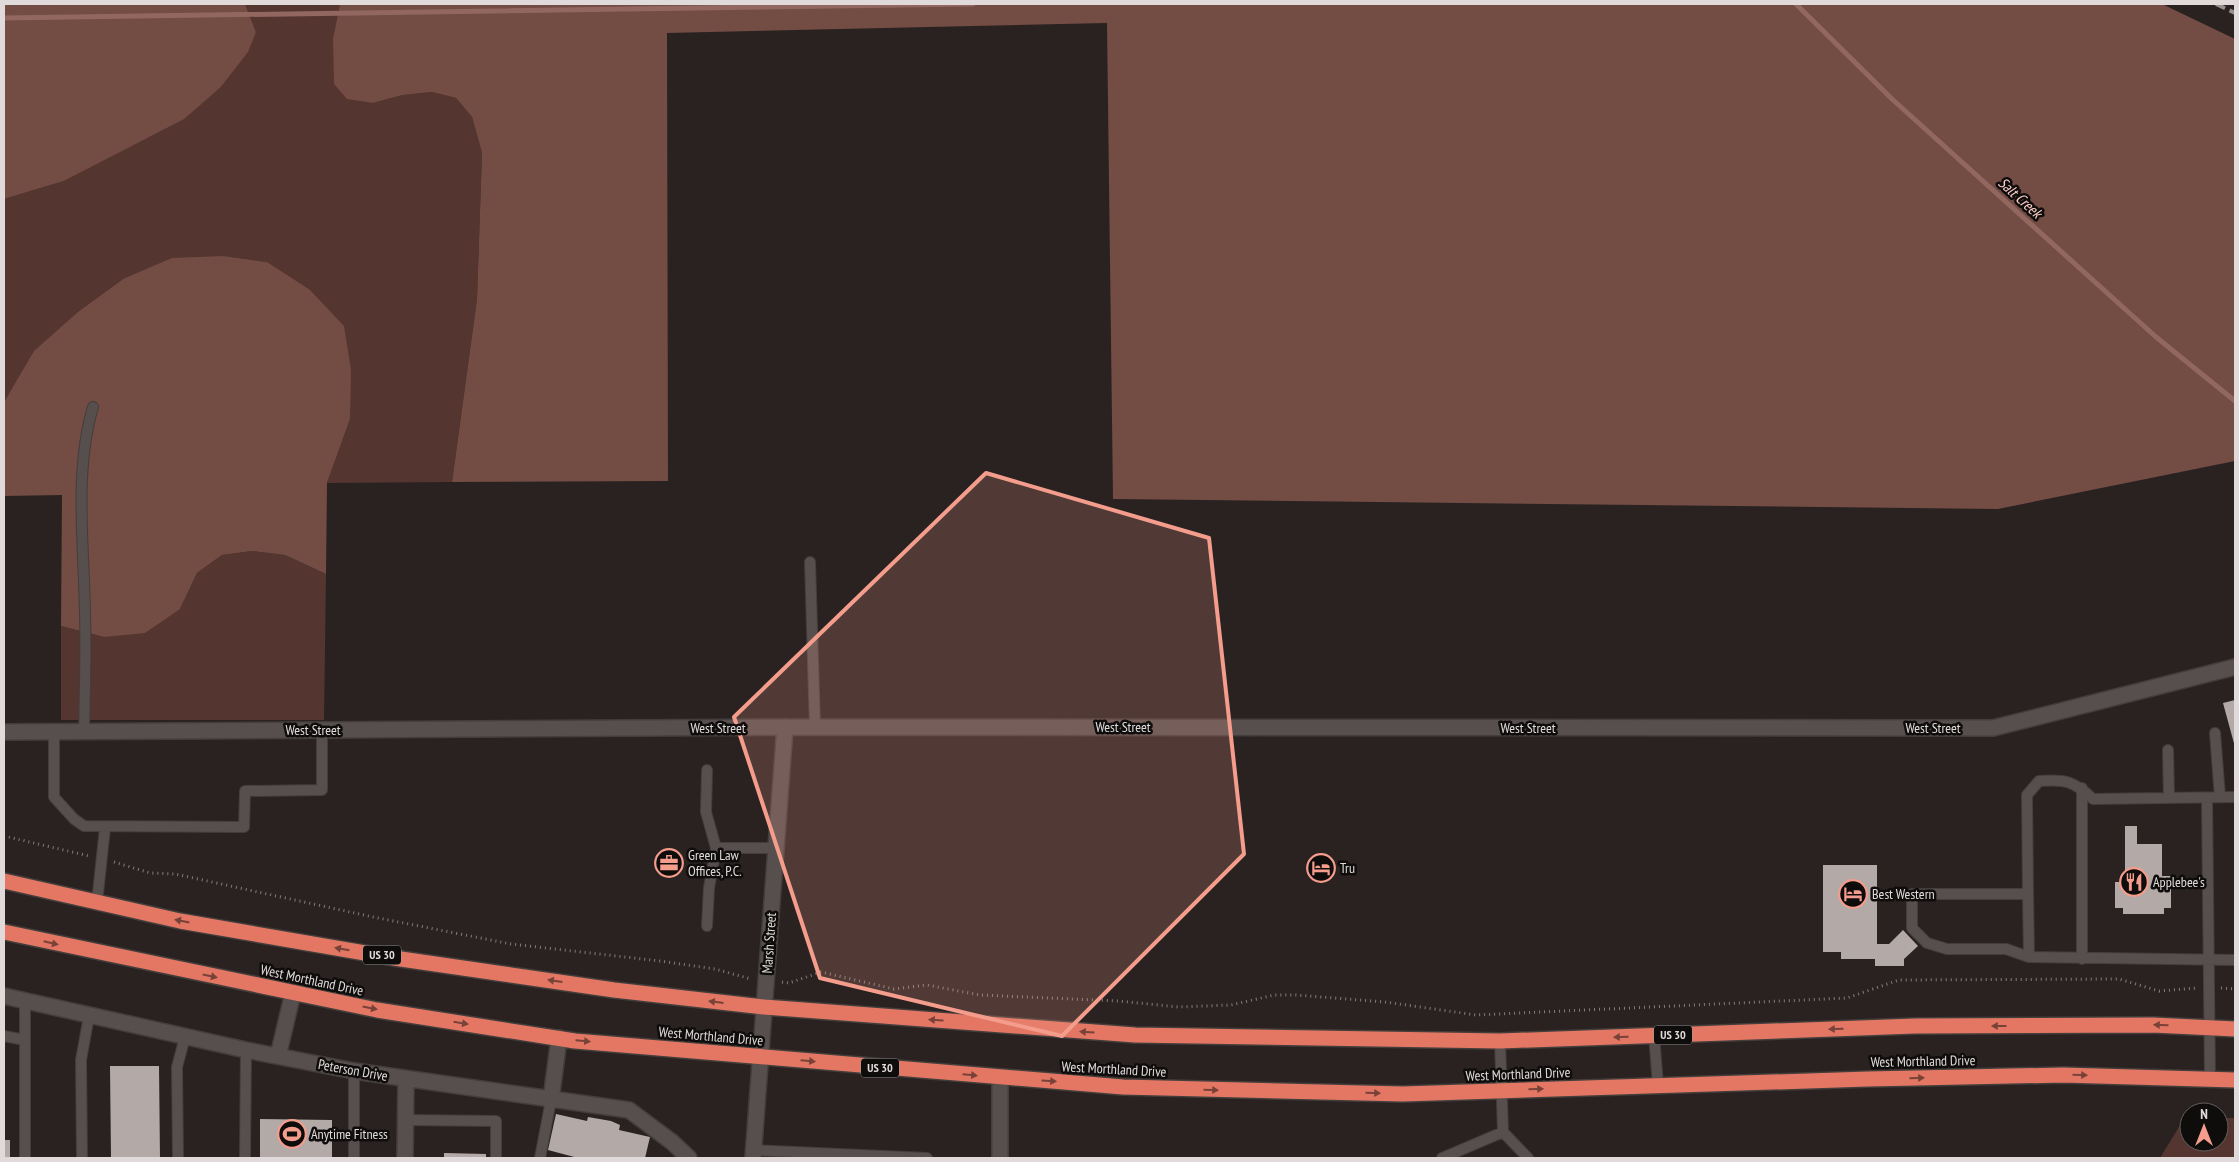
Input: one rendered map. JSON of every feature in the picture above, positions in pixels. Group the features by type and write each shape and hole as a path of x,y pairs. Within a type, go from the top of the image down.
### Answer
{"highway":[{"name":"US 30","path":"4,882 180,921 394,958 614,990 764,1007 1135,1035 1500,1041 1915,1026 2153,1025 2235,1029"},
{"name":"West Morthland Drive","path":"4,932 377,1010 559,1038 1000,1078 1123,1087 1403,1094 1658,1085 2063,1075 2235,1080"}],"street":[{"name":"West Street","path":"4,732 785,727 1993,728 2235,667"},
{"name":"Marsh Street","path":"753,1154 785,727"},
{"path":"278,1056 292,993"},
{"name":"Peterson Drive","path":"4,996 185,1037 354,1071 629,1110 672,1142 689,1158"},
{"path":"551,1100 559,1038"},
{"path":"1000,1078 1000,1158"},
{"path":"405,1158 406,1079"}],"lane":[{"path":"84,732 85,611 81,551 86,431 92,407"},
{"path":"810,562 815,727"},
{"path":"54,732 54,797 74,819 84,826 105,828 244,827 245,792 322,790 322,730"},
{"path":"2215,733 2220,798"},
{"path":"2168,750 2169,798"},
{"path":"707,770 706,812 716,848 709,888 707,926"},
{"path":"2029,957 2026,795 2039,781 2063,779 2082,788 2093,800 2235,797"},
{"path":"2082,788 2082,959"},
{"path":"2207,798 2210,1079"},
{"path":"97,902 105,828"},
{"path":"716,848 776,848"},
{"path":"2028,894 1912,894 1912,928 1927,943 1947,949 2006,949 2029,957 2235,960"},
{"path":"25,1001 25,1158"},
{"path":"82,1158 81,1060 89,1016"},
{"path":"1654,1035 1658,1085"},
{"path":"4,1036 25,1040"},
{"path":"178,1158 177,1066 185,1037"},
{"path":"1500,1041 1504,1132 1528,1158"},
{"path":"246,1050 246,1158"},
{"path":"354,1071 354,1158"},
{"path":"540,1158 551,1100"},
{"path":"406,1120 496,1121 496,1158"},
{"path":"1442,1158 1504,1132"},
{"path":"753,1154 927,1158"}],"path":[{"path":"4,836 101,859 150,873 175,874 373,917 511,944 660,961 715,969 746,979 789,983 821,972 894,989 927,985 980,995 1119,1001 1178,1007 1231,1005 1274,995 1296,995 1385,1002 1476,1015 1847,998 1899,980 2119,979 2159,991 2209,988 2235,989"}],"highlighted area":[{"path":"986,473 1209,538 1244,854 1062,1036 820,978 734,717"}],"shaded area":[{"path":"4,4 245,4 256,32 248,52 220,88 184,119 64,181 4,199"},
{"path":"245,4 340,4 333,38 373,103 403,95 432,92 456,98 472,117 482,153 477,299 452,482 327,483 350,419 309,289 266,262 224,256 123,279 79,311 35,351 4,402 4,199 64,181 184,118 220,88 256,32"},
{"path":"340,4 2162,4 2235,39 2235,461 1998,509 1113,499 1107,23 667,33 668,481 452,482 477,299 482,153 472,117 456,98 432,92 403,95 373,103 347,99 334,84 333,38"},
{"path":"224,256 267,262 309,289 344,326 351,370 350,419 327,483 326,574 285,555 252,551 222,555 197,573 180,609 145,633 104,637 61,626 62,495 4,496 4,402 34,351 79,311 123,279 172,258"},
{"path":"252,551 285,555 326,574 324,720 61,720 61,626 104,637 180,609 197,573 222,555"},
{"path":"2229,1118 2235,1118 2235,1158 2160,1158 2179,1127 2179,1152 2229,1152"}],"building":[{"path":"2235,700 2235,747 2223,703"},
{"path":"2125,826 2137,826 2137,844 2162,844 2162,876 2171,876 2171,908 2164,908 2164,914 2123,914 2123,908 2115,908 2115,882 2125,882"},
{"path":"1823,865 1877,865 1877,944 1889,944 1903,930 1918,946 1904,959 1904,966 1875,966 1875,959 1841,959 1841,952 1823,952"},
{"path":"110,1066 159,1066 160,1158 111,1158"},
{"path":"556,1114 587,1121 588,1117 611,1121 620,1125 619,1130 650,1137 645,1158 578,1158 548,1150"},
{"path":"260,1119 332,1120 332,1158 260,1158"},
{"path":"4,1140 10,1140 10,1158 4,1158"},
{"path":"444,1153 486,1154 486,1158 444,1158"}],"waterway":[{"path":"4,18 973,4"},
{"name":"Salt Creek","path":"1796,4 1892,99 2156,337 2235,401"}],"railway":[{"path":"2216,4 2235,13"}],"place":[{"name":"Green Law Offices, P.C.","path":"669,863"},
{"name":"Tru","path":"1321,868"},
{"name":"Applebee's","path":"2134,882"},
{"name":"Best Western","path":"1853,894"},
{"name":"Anytime Fitness","path":"292,1134"}]}
